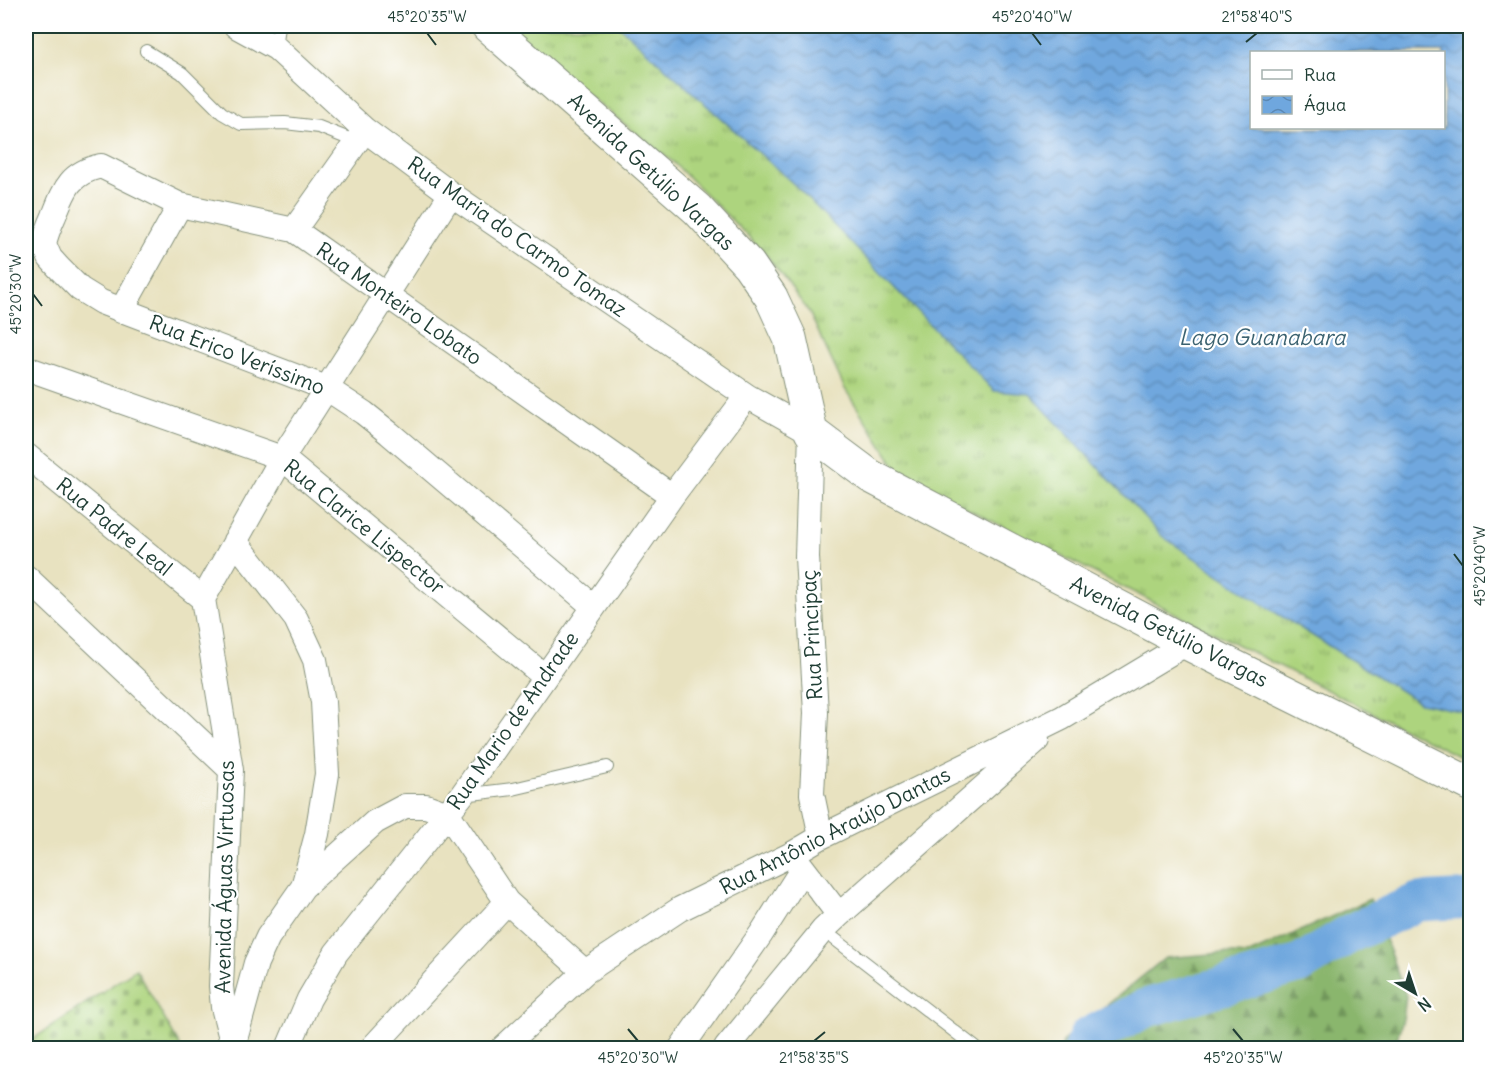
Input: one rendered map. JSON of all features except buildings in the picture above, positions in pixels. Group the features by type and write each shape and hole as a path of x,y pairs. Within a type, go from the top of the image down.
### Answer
{"main road":[{"name":"Avenida Getúlio Vargas","path":"488,26 697,209 749,264 771,297 823,408 870,476"},
{"name":"Avenida Getúlio Vargas","path":"790,338 811,432 870,476 1187,644 1470,784"}],"street":[{"name":"Rua Maria do Carmo Tomaz","path":"236,26 278,37 361,136 451,194 747,396 811,432"},
{"path":"294,230 361,136"},
{"name":"Rua Monteiro Lobato","path":"101,166 180,205 294,230 672,496"},
{"name":"Rua Erico Veríssimo","path":"101,166 82,172 66,187 44,244 50,258 80,289 121,311 157,322 326,388 381,426 594,607"},
{"path":"203,599 282,458 451,194"},
{"path":"121,311 180,205"},
{"name":"Rua Clarice Lispector","path":"26,368 282,458 544,676"},
{"name":"Rua Mario de Andrade","path":"288,1048 309,999 336,952 455,805 672,496 747,396"},
{"name":"Rua Principaç","path":"811,432 807,557 816,713 812,794 821,837"},
{"name":"Rua Padre Leal","path":"26,455 203,599"},
{"path":"235,541 296,619 315,660 321,692 327,774 317,834 303,887"},
{"path":"26,577 231,770"},
{"name":"Avenida Águas Virtuosas","path":"203,599 231,770 221,986 223,1007 233,1048"},
{"name":"Rua Antônio Araújo Dantas","path":"503,1048 585,972 680,909 797,861 821,837 1062,718 1187,644"},
{"path":"726,1048 831,923 1062,718"},
{"path":"233,1048 256,963 268,937 303,887 375,822 405,806 455,805 507,902 585,972"},
{"path":"797,861 831,923"},
{"path":"681,1048 761,934 797,861"},
{"path":"372,1048 507,902"}],"lane":[{"path":"146,51 182,73 222,113 240,124 285,123 361,136"},
{"path":"455,805 607,767"},
{"path":"831,923 976,1048"}],"green space":[{"name":"Lago Guanabara","path":"500,26 1470,26 1470,762 901,475 845,389 809,312 765,253 673,162"},
{"path":"1370,899 1406,996 1403,1019 1394,1048 1062,1048 1063,1041 1165,958 1224,953 1247,955"},
{"path":"136,969 181,1048 26,1048 26,1044"}],"water":[{"name":"Lago Guanabara","path":"619,26 1470,26 1470,713 1420,703 1273,611 1162,536 1030,394 994,391 798,188"}],"waterway":[{"path":"1083,1048 1088,1037 1146,1008 1300,964 1351,933 1418,902 1470,899"}]}
